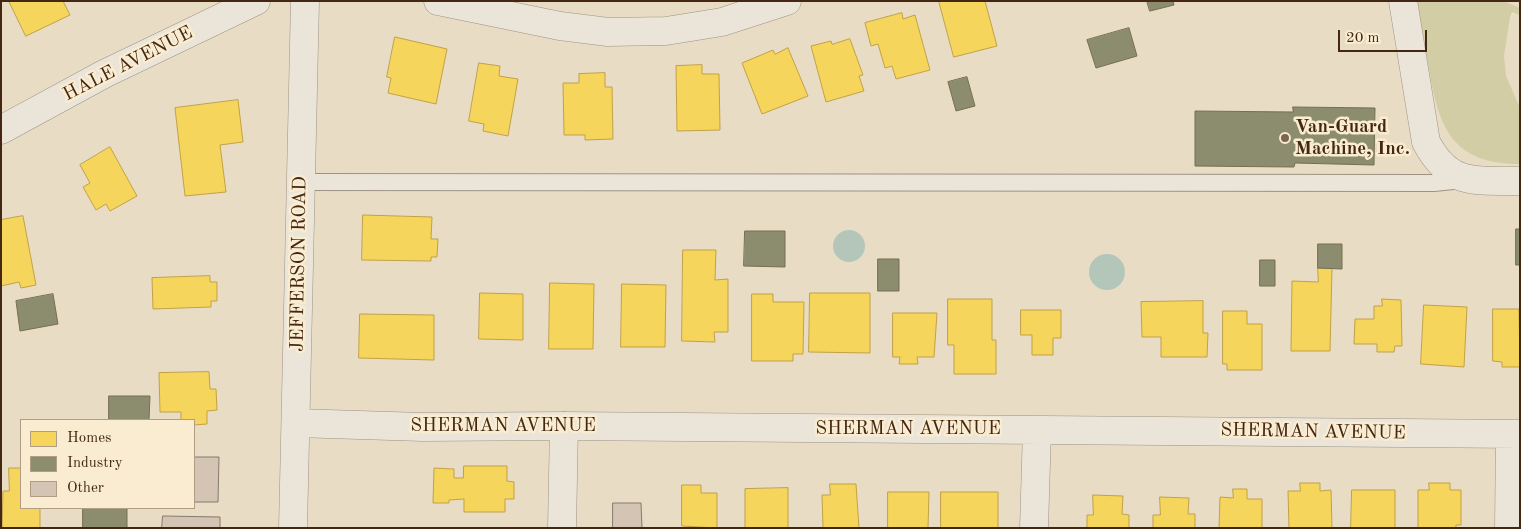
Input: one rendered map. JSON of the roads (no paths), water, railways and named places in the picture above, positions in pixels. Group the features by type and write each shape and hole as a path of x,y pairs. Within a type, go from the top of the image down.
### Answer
{"street":[{"name":"HALE AVENUE","path":"1,130 104,74 256,1"},
{"name":"JEFFERSON ROAD","path":"293,528 305,1"},
{"path":"438,1 560,26 608,32 666,31 722,22 787,1"},
{"path":"1402,1 1426,142 1436,161 1458,176 1520,181"},
{"name":"SHERMAN AVENUE","path":"296,423 422,427 564,426 1515,434"},
{"path":"562,528 564,426"},
{"path":"1034,528 1036,430"},
{"path":"1509,528 1515,434"}],"lane":[{"path":"301,182 1434,183 1458,176"}],"place":[{"name":"Van-Guard Machine, Inc.","path":"1285,138"}]}
